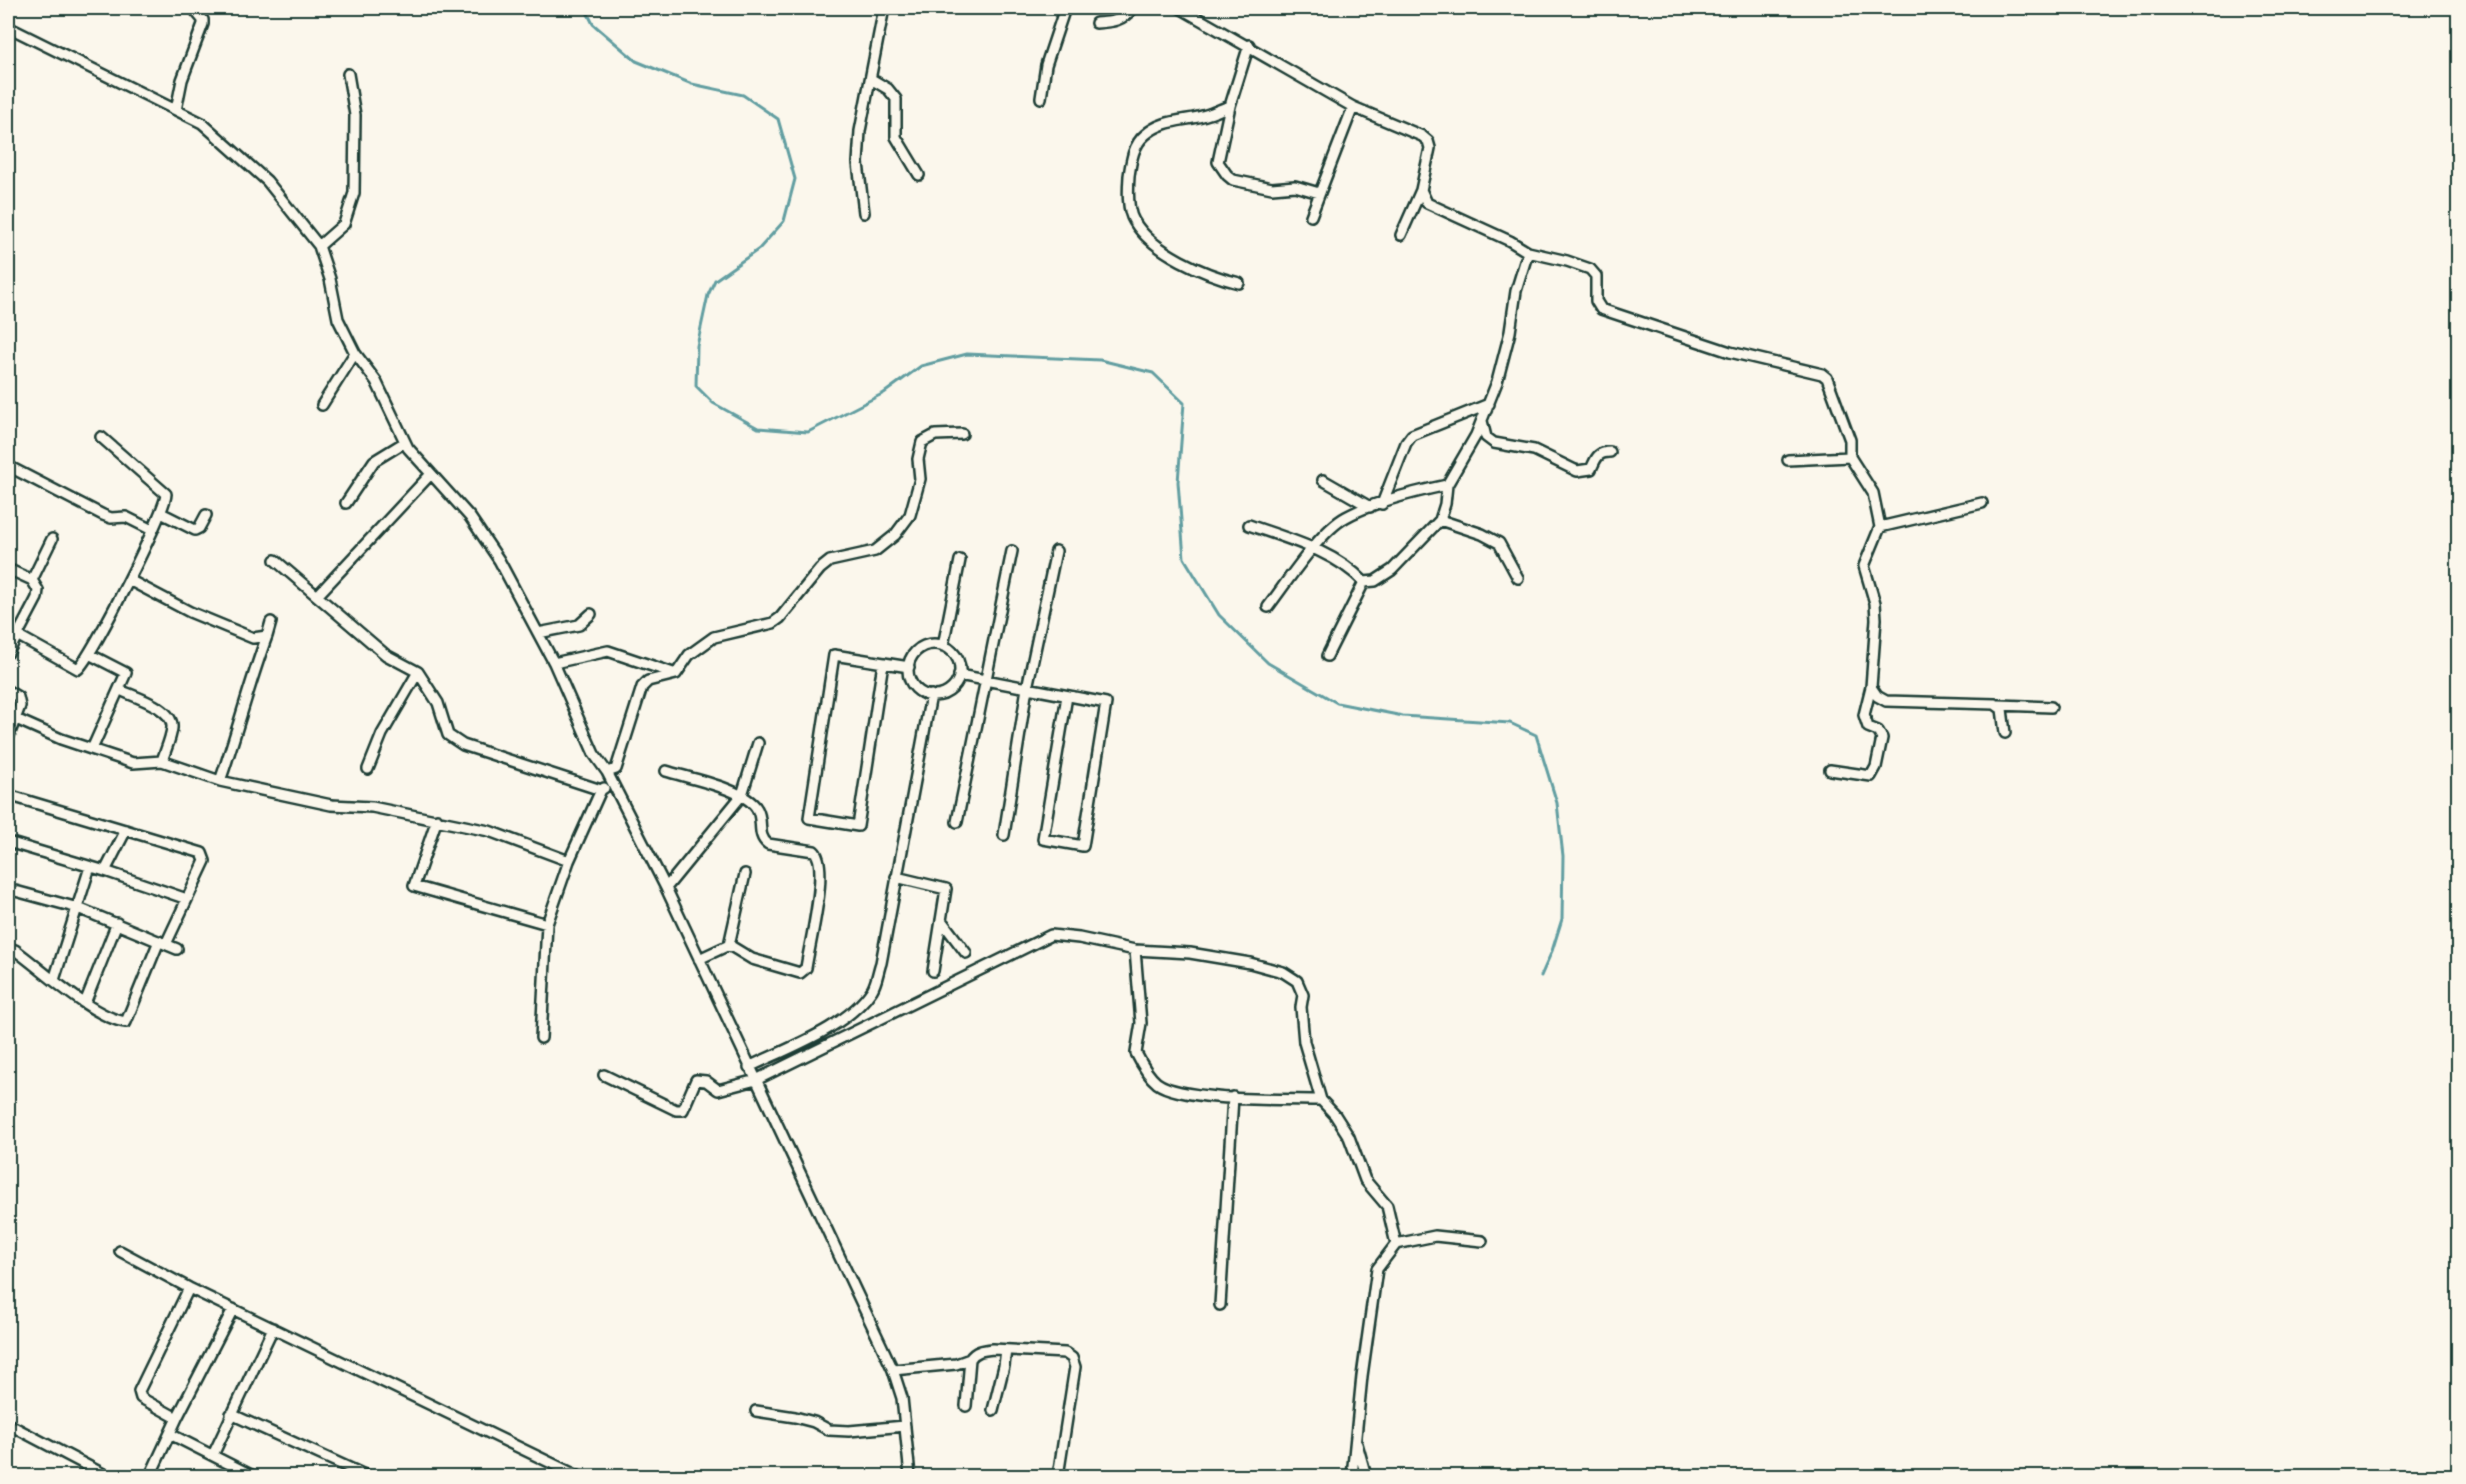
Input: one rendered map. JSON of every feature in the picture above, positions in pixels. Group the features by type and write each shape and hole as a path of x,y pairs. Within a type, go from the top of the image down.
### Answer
{"street":[{"path":"176,110 182,80 203,24 203,20 193,8"},
{"path":"864,213 858,163 860,131 884,8"},
{"path":"1041,98 1046,65 1065,8 1053,8"},
{"path":"1096,22 1114,22 1125,17 1133,8"},
{"path":"1180,8 1249,45 1353,107 1415,133 1428,141 1429,158 1422,190 1401,235"},
{"path":"8,27 202,123 267,181 319,246 330,279 338,319 355,354 376,381 405,442 430,475 470,517 499,560 554,663 594,754 607,772 611,784 666,888 893,1370 902,1398 910,1476"},
{"path":"1249,45 1230,106 1218,162 1233,180 1272,188 1295,186 1319,193"},
{"path":"319,246 344,224 354,193 356,115 348,74"},
{"path":"870,79 888,89 896,99 896,137 919,175"},
{"path":"1230,106 1209,114 1161,123 1143,136 1131,157 1128,190 1133,219 1147,238 1170,254 1220,278 1239,283"},
{"path":"1311,216 1353,107"},
{"path":"1422,190 1424,200 1430,205 1510,241 1528,252 1590,269 1596,276 1596,301 1601,309 1730,352 1822,374 1830,382 1850,440 1850,457 1873,493 1880,528 1864,566 1875,603 1876,618 1871,687 1864,716 1868,727 1878,731 1882,738 1876,767 1871,776 1830,770"},
{"path":"1364,582 1375,581 1392,570 1440,520 1447,485 1489,404 1510,332 1516,291 1528,252"},
{"path":"322,405 355,354"},
{"path":"1382,504 1406,442 1412,435 1419,430 1489,404"},
{"path":"1482,421 1486,437 1494,443 1534,450 1577,471 1591,469 1598,454 1610,452"},
{"path":"607,772 616,769 642,687 648,681 676,674 689,655 714,637 762,627 780,618 820,569 830,561 875,551 895,535 910,515 920,479 918,459 922,442 935,435 962,434"},
{"path":"12,632 74,668 80,667 129,580 161,513 166,494 101,437"},
{"path":"346,503 374,461 405,442"},
{"path":"1788,460 1850,457"},
{"path":"8,466 111,518 126,517 152,530"},
{"path":"317,596 430,475"},
{"path":"1323,480 1370,507"},
{"path":"1268,607 1313,549 1345,517 1370,507 1447,485"},
{"path":"1880,528 1982,503"},
{"path":"161,513 195,530 199,528 206,515"},
{"path":"1440,520 1482,534 1499,543 1518,578"},
{"path":"1250,525 1313,549 1354,572 1364,582"},
{"path":"32,580 52,539"},
{"path":"957,822 1012,551"},
{"path":"1004,835 1027,688 1056,551"},
{"path":"275,560 386,655 418,672 438,703 448,735 463,744 601,790"},
{"path":"943,646 960,560"},
{"path":"8,569 32,580 38,590 37,598 12,632 8,653"},
{"path":"129,580 190,612 253,638 267,636"},
{"path":"1327,656 1364,582"},
{"path":"538,633 579,625 591,614"},
{"path":"219,781 236,737 254,670 271,622"},
{"path":"933,644 943,646 956,656 959,675 953,687 948,691 930,695 922,693 912,684 909,667 911,658 920,648 933,644"},
{"path":"554,663 608,651 676,674"},
{"path":"89,654 126,673 92,749"},
{"path":"883,663 858,826 809,819 834,655 909,667"},
{"path":"368,769 382,734 418,672"},
{"path":"959,675 1106,703 1083,846 1043,839 1067,696"},
{"path":"1871,687 1877,696 1886,701 2051,707"},
{"path":"120,690 163,710 171,719 172,727 162,761"},
{"path":"8,691 18,697 20,706 8,738"},
{"path":"749,1067 830,1027 858,1007 873,988 881,963 930,695"},
{"path":"2000,705 2005,733"},
{"path":"16,719 61,739 133,763 162,761 219,781 331,805 372,807 437,819 489,831 569,861"},
{"path":"666,888 741,795 758,743"},
{"path":"666,771 741,795 756,808 764,840 768,844 814,851 819,860 820,878 806,968 800,973 752,959 729,945"},
{"path":"541,1038 546,924 569,861 601,790 611,784"},
{"path":"8,795 202,853 205,861 162,943 126,1022 114,1020 85,1003 15,950 8,948"},
{"path":"437,819 414,886 546,924"},
{"path":"105,871 126,830"},
{"path":"8,842 187,899"},
{"path":"54,980 90,867"},
{"path":"729,945 745,873"},
{"path":"896,877 946,889 933,971"},
{"path":"8,889 78,908 177,949"},
{"path":"941,920 966,953"},
{"path":"85,1003 117,923"},
{"path":"604,1075 676,1110 683,1110 696,1080 706,1081 718,1090 756,1080 1051,934 1135,950 1190,953 1250,963 1283,972 1297,981 1303,995 1301,1007 1304,1042 1321,1100 1335,1114 1348,1137 1365,1180 1387,1206 1396,1244"},
{"path":"699,959 729,945"},
{"path":"1135,950 1141,1023 1136,1053 1142,1065 1156,1082 1166,1088 1196,1095 1321,1100"},
{"path":"1220,1305 1233,1097"},
{"path":"1352,1476 1362,1376 1377,1269 1396,1244 1435,1236 1482,1241"},
{"path":"120,1251 189,1288 578,1476"},
{"path":"177,1418 139,1395 189,1288"},
{"path":"150,1476 233,1309"},
{"path":"213,1455 273,1328"},
{"path":"966,1406 970,1359 973,1354 981,1350 1065,1353 1072,1358 1075,1367 1058,1476"},
{"path":"993,1410 1006,1350"},
{"path":"893,1370 956,1364 970,1359"},
{"path":"756,1411 795,1417 814,1422 830,1430 849,1431 905,1426"},
{"path":"231,1414 367,1476"},
{"path":"8,1424 107,1476"},
{"path":"170,1434 213,1455 235,1473 253,1476"},
{"path":"1356,1438 1366,1476"}],"waterway":[{"path":"585,8 593,24 636,61 692,84 743,95 778,119 795,179 784,221 759,249 715,280 708,295 697,346 696,386 713,403 758,428 808,432 884,393 921,366 967,354 1100,360 1153,373 1184,403 1178,482 1184,558 1219,615 1268,663 1337,703 1403,716 1510,723 1536,735 1557,803 1563,856 1562,919 1541,976"}]}
